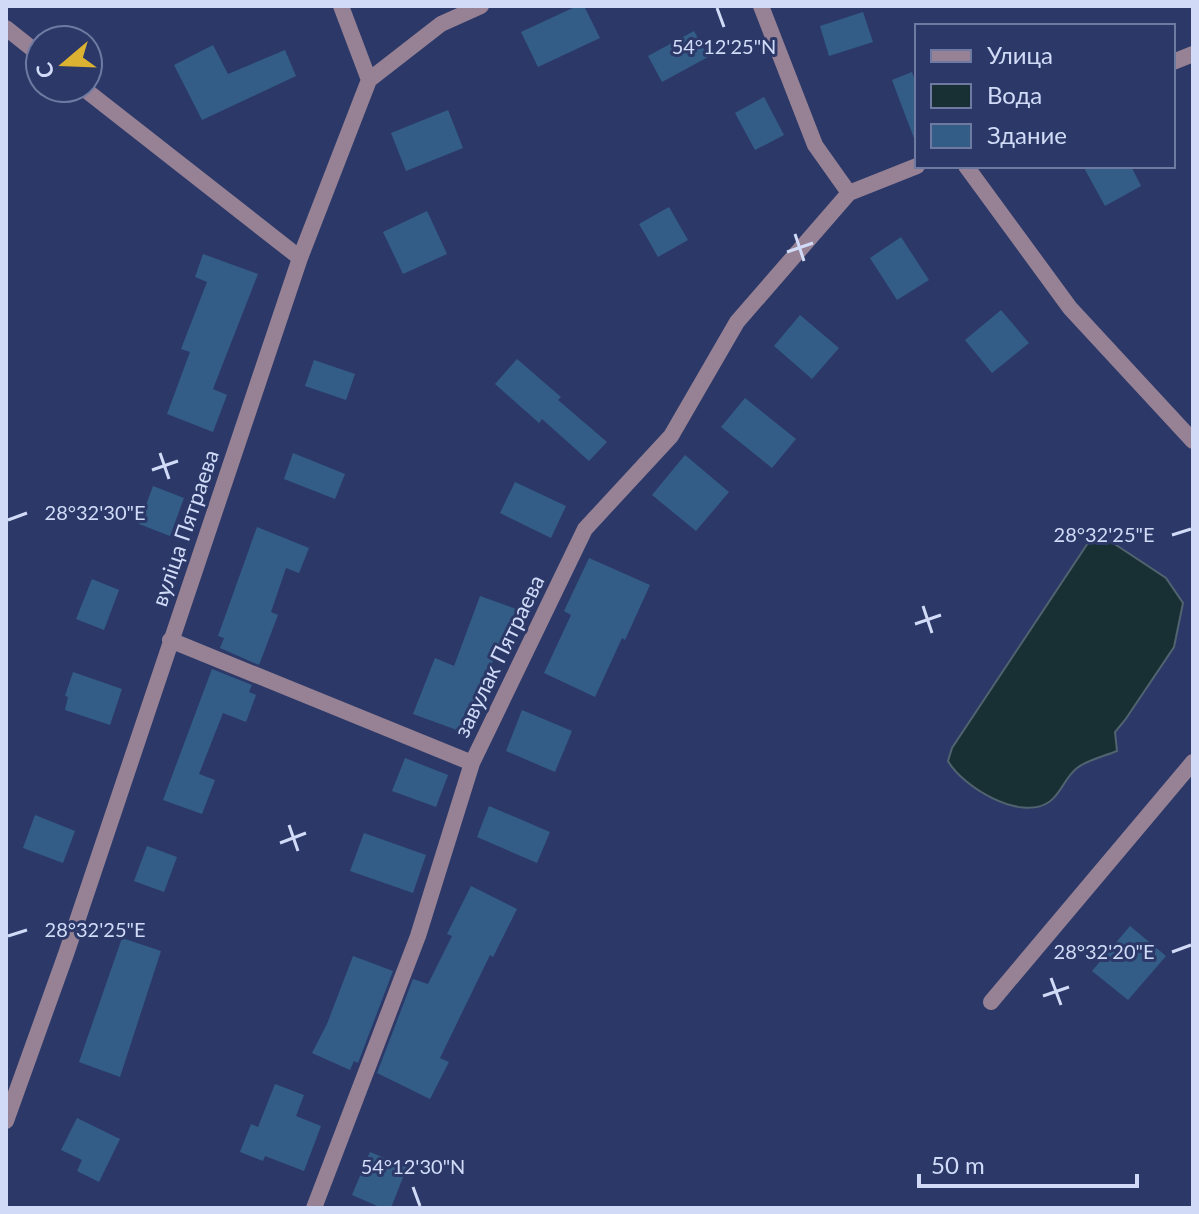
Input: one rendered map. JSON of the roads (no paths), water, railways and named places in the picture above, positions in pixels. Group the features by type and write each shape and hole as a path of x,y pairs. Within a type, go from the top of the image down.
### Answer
{"street":[{"path":"341,6 369,80 441,24 481,6"},
{"path":"761,6 815,145 849,193 915,167"},
{"path":"6,28 24,42"},
{"name":"вуліца Пятраева","path":"6,1121 66,954 300,258 369,80"},
{"path":"103,104 300,258"},
{"path":"967,168 1070,308 1193,441"},
{"name":"завулак Пятраева","path":"314,1208 418,936 472,763 585,529 671,436 737,322 849,193"},
{"path":"170,640 472,763"},
{"path":"991,1002 1193,762"}],"water":[{"path":"1110,541 1166,578 1183,603 1174,647 1115,732 1117,751 1077,768 1053,799 1037,807 1023,808 993,798 955,771 948,761 952,748 1088,543"}]}
